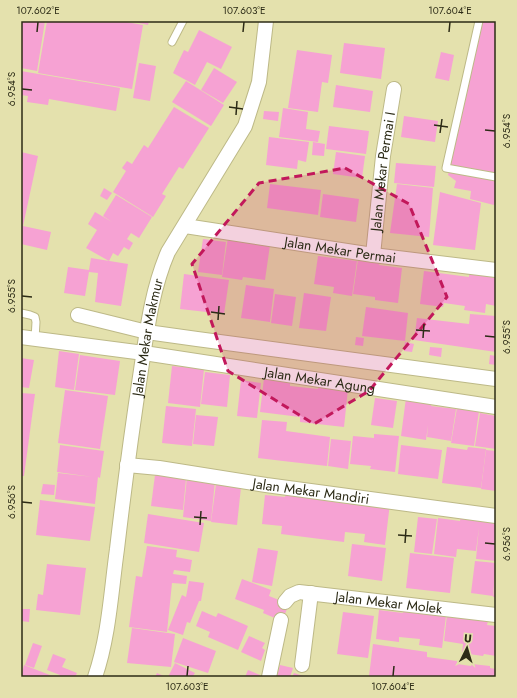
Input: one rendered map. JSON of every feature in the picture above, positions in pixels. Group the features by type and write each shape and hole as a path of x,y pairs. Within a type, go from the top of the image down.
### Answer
{"street":[{"name":"Jalan Mekar Makmur","path":"95,677 105,641 127,465 144,353 156,287 161,268 168,252 245,126 259,82 265,26"},
{"name":"Jalan Mekar Permai I","path":"373,255 383,156 394,89"},
{"name":"Jalan Mekar Permai","path":"185,226 373,255 496,270"},
{"name":"Jalan Mekar Agung","path":"78,315 148,332 496,379"},
{"name":"Jalan Mekar Agung","path":"28,338 144,353 496,407"},
{"name":"Jalan Mekar Mandiri","path":"127,465 159,468 274,486 496,516"},
{"name":"Jalan Mekar Molek","path":"285,602 294,593 299,592 496,615"},
{"path":"302,664 311,593"},
{"path":"269,677 281,620"}],"lane":[{"path":"172,42 183,21"},
{"path":"479,21 446,168 496,177"},
{"path":"21,313 35,317 36,322 28,338"}],"highlighted area":[{"path":"345,168 409,204 447,297 369,391 314,424 228,371 192,264 259,183"}],"building":[{"path":"21,21 45,21 37,71 21,68"},
{"path":"47,21 121,21 143,25 132,89 38,73"},
{"path":"130,21 149,21 148,25"},
{"path":"483,21 496,21 496,197 494,205 470,199 471,191 454,188 456,181 448,175"},
{"path":"199,30 232,47 221,69 207,62 195,85 173,73 184,50 188,52"},
{"path":"344,43 385,48 381,79 340,73"},
{"path":"297,50 332,55 328,83 322,82 318,112 288,108"},
{"path":"441,52 454,55 449,81 435,78"},
{"path":"139,63 156,66 150,101 133,98"},
{"path":"214,68 237,82 223,103 201,90"},
{"path":"21,71 120,88 116,111 49,99 48,105 27,102 28,96 21,95"},
{"path":"186,81 224,105 211,126 172,102"},
{"path":"336,85 373,91 370,112 333,107"},
{"path":"174,107 209,128 183,169 179,167 162,194 166,196 153,217 113,192 126,171 122,168 127,161 132,164 144,145 148,148"},
{"path":"283,108 308,112 306,129 320,131 318,142 279,137"},
{"path":"264,111 279,112 278,121 263,119"},
{"path":"404,116 438,121 435,142 401,137"},
{"path":"329,126 369,131 366,154 326,149"},
{"path":"269,137 309,142 306,162 298,160 297,169 266,165"},
{"path":"313,142 325,144 324,156 312,155"},
{"path":"21,152 38,156 23,226 51,232 47,250 21,244"},
{"path":"336,152 365,156 362,178 333,174"},
{"path":"396,163 436,166 434,187 394,183"},
{"path":"270,184 321,190 318,215 267,208"},
{"path":"397,184 433,188 429,237 390,233"},
{"path":"104,188 112,193 107,200 100,196"},
{"path":"440,192 481,203 475,250 433,245"},
{"path":"323,194 359,199 356,222 320,217"},
{"path":"116,195 152,217 139,238 131,233 127,239 133,243 129,250 124,247 118,256 113,253 109,261 86,248 97,230 88,224 95,212 112,222 103,216"},
{"path":"228,237 270,245 265,280 243,277 242,280 222,277"},
{"path":"203,239 226,242 222,275 198,272"},
{"path":"318,256 357,261 352,296 333,293 334,287 314,284"},
{"path":"91,258 128,264 121,306 95,302 98,273 89,272 85,296 64,293 68,267 89,270"},
{"path":"358,259 380,262 379,265 402,268 398,303 375,300 375,297 353,294"},
{"path":"424,271 469,277 469,273 490,275 490,277 496,278 496,306 486,304 485,313 464,310 465,306 444,303 443,307 420,304"},
{"path":"184,274 229,280 224,314 180,309"},
{"path":"246,285 274,289 270,322 241,318"},
{"path":"304,293 331,297 326,331 299,328"},
{"path":"275,294 296,297 292,326 271,323"},
{"path":"366,307 408,313 405,341 362,336"},
{"path":"470,314 496,316 496,352 414,340 417,318 469,324"},
{"path":"356,337 364,338 363,346 355,345"},
{"path":"405,342 414,344 412,352 404,351"},
{"path":"430,347 442,348 441,357 429,355"},
{"path":"59,351 79,354 74,390 55,387"},
{"path":"80,355 120,361 115,395 75,390"},
{"path":"490,355 496,356 496,365 489,364"},
{"path":"21,358 34,360 29,388 21,387"},
{"path":"172,366 204,369 200,407 168,403"},
{"path":"205,372 230,375 227,407 201,404"},
{"path":"264,378 290,381 290,386 318,389 318,386 348,389 344,427 300,422 300,417 260,412"},
{"path":"241,380 261,383 257,418 237,416"},
{"path":"65,390 108,396 100,449 58,443"},
{"path":"21,393 35,394 24,476 21,476"},
{"path":"375,398 397,401 393,428 371,425"},
{"path":"406,398 432,402 431,406 456,409 451,441 427,437 428,425 426,440 401,436"},
{"path":"166,406 196,409 192,446 162,443"},
{"path":"457,408 479,411 474,446 451,443"},
{"path":"480,413 496,416 496,449 475,446"},
{"path":"196,415 218,417 214,446 193,444"},
{"path":"262,420 287,422 286,431 330,437 327,466 258,458"},
{"path":"374,434 399,436 395,472 370,469 371,466 350,464 353,436 374,438"},
{"path":"331,439 351,441 348,469 328,466"},
{"path":"60,445 104,451 100,478 98,477 95,504 55,499 58,473 93,477 57,472"},
{"path":"401,445 442,450 438,479 398,474"},
{"path":"447,447 467,450 468,447 486,449 481,488 442,483"},
{"path":"486,450 496,451 496,491 481,489"},
{"path":"155,475 186,479 183,510 151,506"},
{"path":"187,477 215,481 211,521 183,517"},
{"path":"43,484 55,485 54,495 41,494"},
{"path":"216,484 241,487 237,525 211,522"},
{"path":"286,492 328,498 327,501 349,504 349,501 390,503 385,545 364,542 365,534 345,532 344,542 281,534 282,526 262,524 265,495 285,497"},
{"path":"40,500 95,507 90,541 36,535"},
{"path":"148,514 204,523 199,552 144,543"},
{"path":"461,515 481,517 480,521 496,523 496,561 476,559 479,527 476,551 457,549 456,557 434,554 438,518 460,521"},
{"path":"418,517 437,519 432,554 414,552"},
{"path":"352,544 386,548 382,581 348,576"},
{"path":"147,546 177,550 176,557 192,560 190,572 174,570 173,574 187,576 186,584 172,583 167,632 129,627 136,576 142,577"},
{"path":"258,548 278,551 272,586 252,582"},
{"path":"410,553 454,558 450,593 406,588"},
{"path":"475,561 496,563 493,596 471,593"},
{"path":"47,564 86,568 80,615 36,610 38,594 43,595"},
{"path":"242,579 271,590 269,596 289,604 282,621 263,613 264,610 235,599"},
{"path":"189,581 204,583 201,601 199,601 190,623 187,622 183,635 168,630 182,595 186,597"},
{"path":"495,583 496,597 493,597"},
{"path":"21,609 30,609 29,622 21,621"},
{"path":"379,610 446,616 442,648 419,645 420,639 399,637 399,642 376,639"},
{"path":"202,611 216,617 218,613 248,626 238,650 208,637 210,632 196,626"},
{"path":"343,612 374,616 368,658 337,654"},
{"path":"447,615 488,621 487,625 496,626 496,656 462,653 463,644 444,641"},
{"path":"132,628 175,634 171,667 127,663"},
{"path":"249,636 265,643 262,648 265,650 261,661 241,652"},
{"path":"183,638 216,651 208,673 174,662"},
{"path":"33,643 42,646 34,668 25,665"},
{"path":"373,644 427,652 427,657 457,661 457,664 490,666 490,668 496,669 496,677 369,676"},
{"path":"53,654 66,659 62,667 77,673 75,677 59,677 60,675 47,670"},
{"path":"175,663 195,673 193,676 196,677 168,677"},
{"path":"24,665 55,677 21,677"},
{"path":"280,665 293,668 290,677 277,677"},
{"path":"248,670 260,675 260,677 245,677"},
{"path":"157,673 166,677 155,677"},
{"path":"294,673 306,677 292,677"}]}
